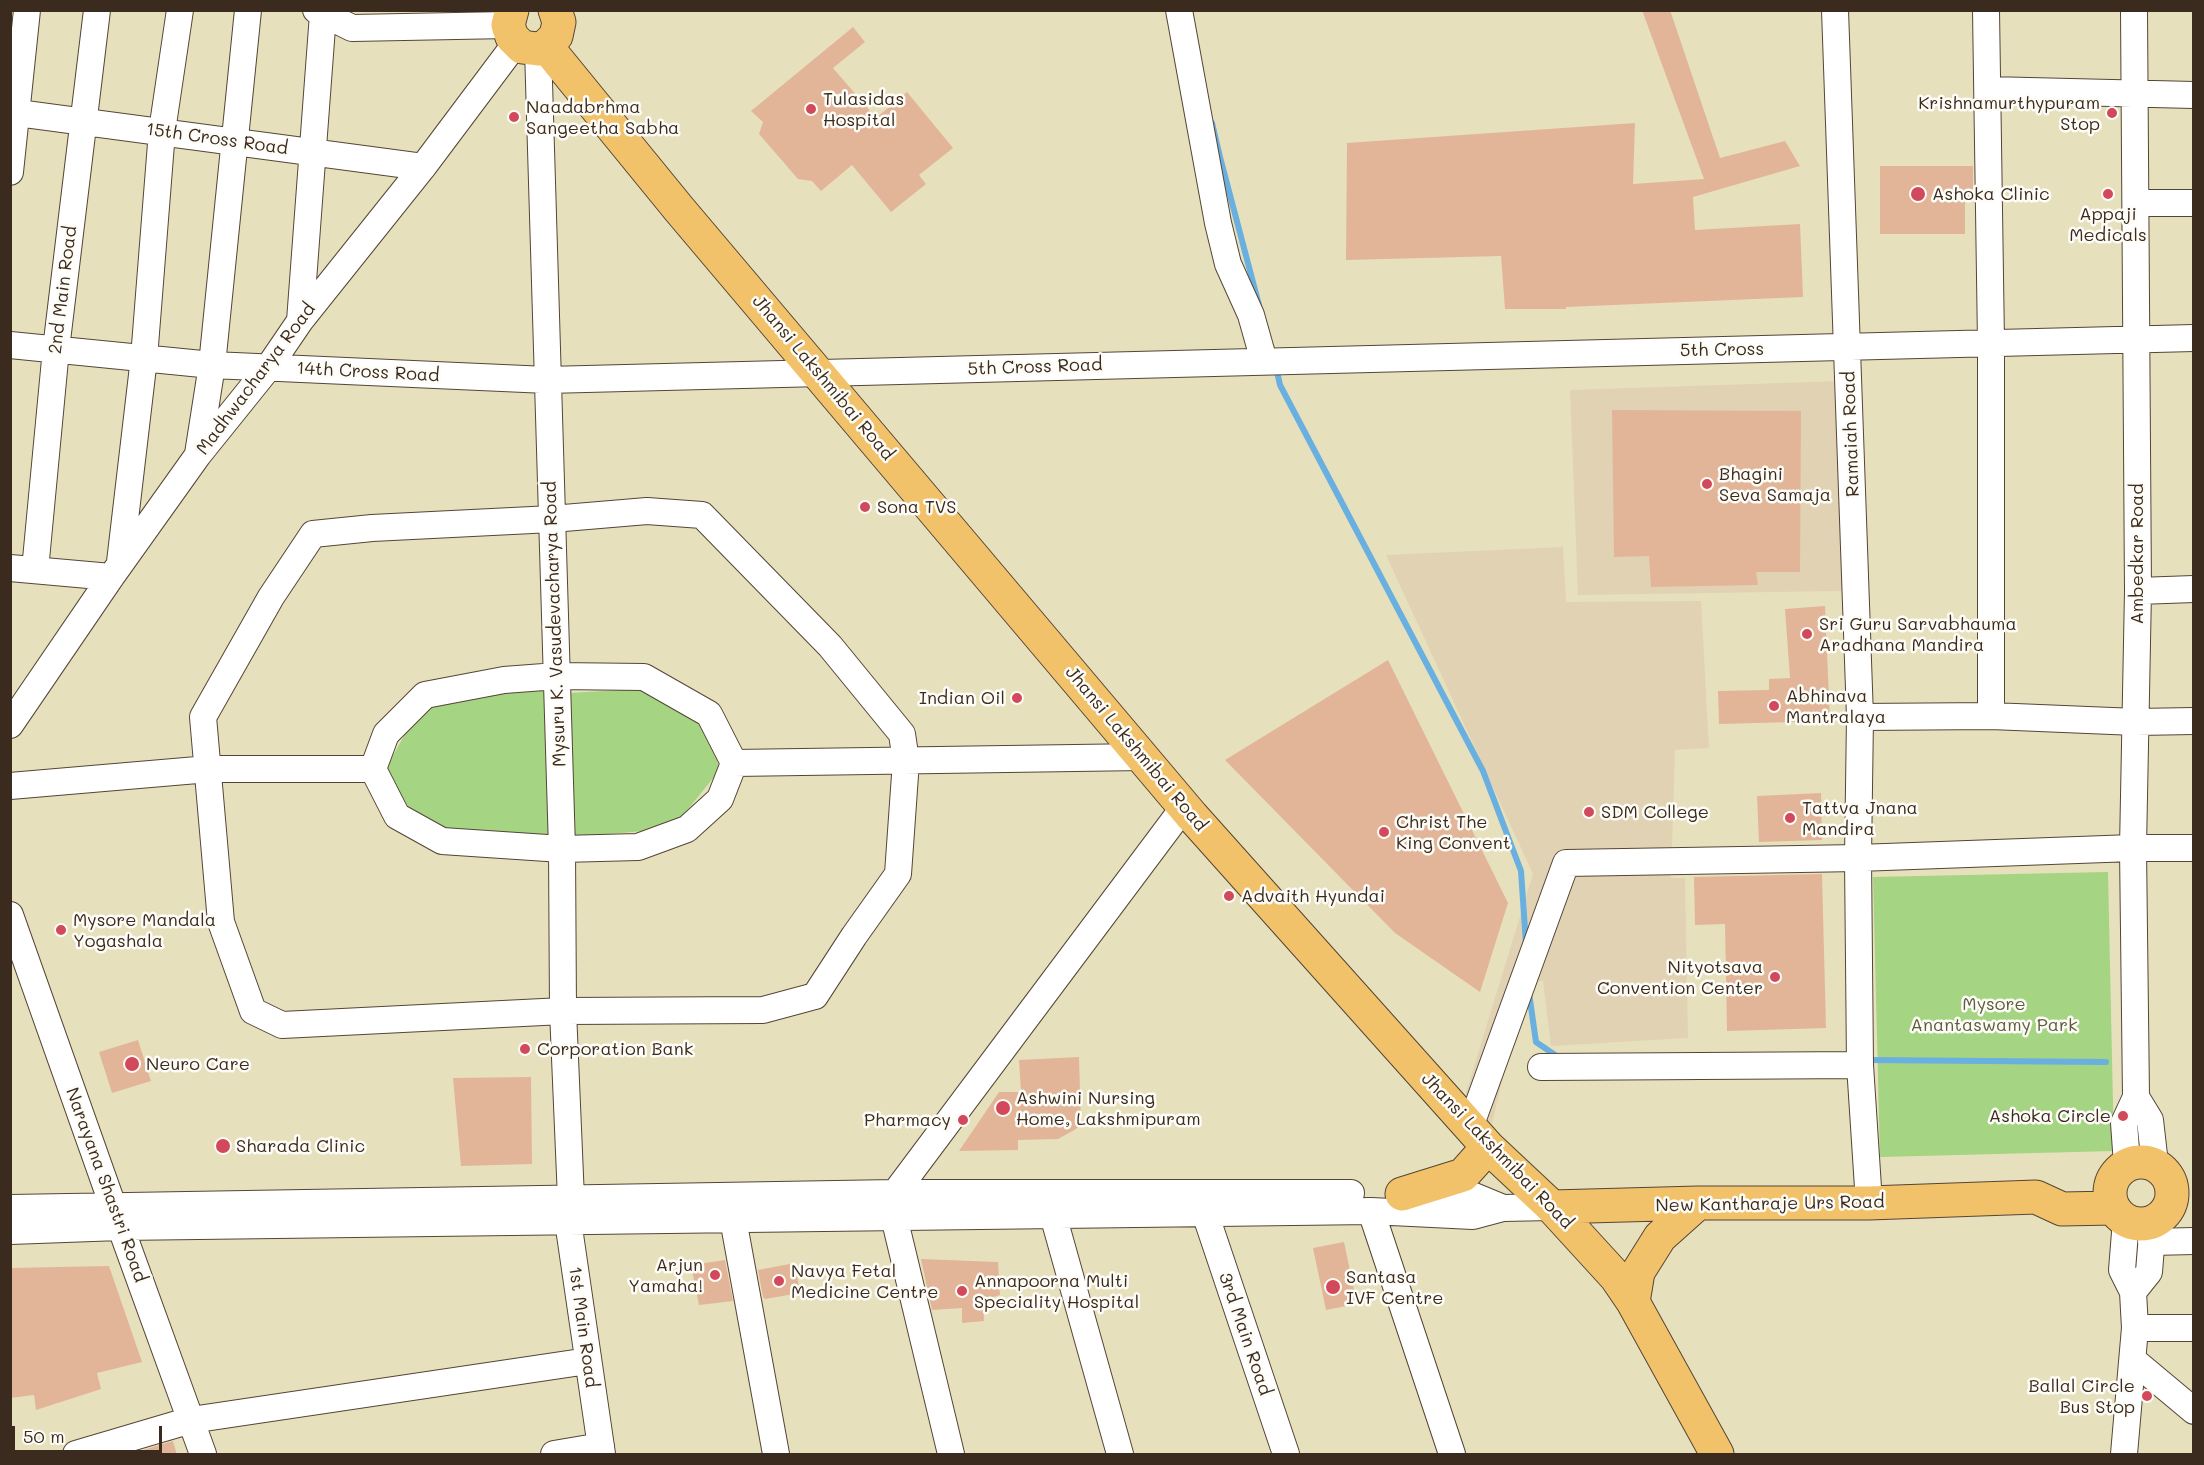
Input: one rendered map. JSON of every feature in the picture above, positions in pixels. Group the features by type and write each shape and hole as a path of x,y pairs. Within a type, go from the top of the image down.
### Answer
{"main road":[{"path":"524,35 556,36 559,22 555,10"},
{"name":"Jhansi Lakshmibai Road","path":"524,35 679,209 820,373 1184,807 1479,1137 1552,1208 1616,1277 1633,1302 1717,1455"},
{"path":"1402,1194 1463,1175 1479,1137"},
{"name":"New Kantharaje Urs Road","path":"1552,1208 1698,1203 1869,1203 2036,1197 2054,1188 2151,1197"},
{"path":"1633,1302 1638,1272 1660,1238 1698,1203"}],"street":[{"path":"10,172 14,113 27,10"},
{"name":"2nd Main Road","path":"23,569 56,350 97,10"},
{"path":"23,569 115,571 144,358 162,131 180,10"},
{"path":"198,455 212,365 248,10"},
{"path":"1179,10 1218,223 1228,264 1251,315 1257,361"},
{"name":"Ramaiah Road","path":"1835,10 1860,717 1858,858 1860,1032 1869,1203"},
{"path":"1986,10 1991,343 1991,717"},
{"name":"Ambedkar Road","path":"2124,1455 2135,1328 2133,1292 2122,1270 2151,1197 2124,1123 2136,1097 2133,848 2138,591 2134,10"},
{"path":"300,321 320,12 352,28 524,35"},
{"name":"Madhwacharya Road","path":"10,725 115,571 198,455 524,35"},
{"name":"Mysuru K. Vasudevacharya Road","path":"524,35 547,380 562,849 563,1011 569,1210"},
{"path":"1988,90 2193,95"},
{"name":"15th Cross Road","path":"14,113 423,167"},
{"path":"2136,203 2193,202"},
{"name":"5th Cross","path":"1257,361 2193,338"},
{"name":"14th Cross Road","path":"10,345 212,365 547,380"},
{"name":"5th Cross Road","path":"547,380 1257,361"},
{"path":"647,510 702,515 830,646 902,734 906,761 898,874 815,996 763,1010 563,1011 282,1025 253,1011 221,922 203,717 272,597 313,534 372,528 552,519 647,510"},
{"path":"2138,591 2193,589"},
{"path":"557,676 644,677 709,714 734,763 720,799 687,829 638,846 562,849 442,841 397,816 373,769 386,734 425,695 504,680 557,676"},
{"path":"1860,717 2193,721"},
{"path":"734,763 1143,757"},
{"path":"10,786 209,769 373,769"},
{"path":"951,1455 895,1205 1184,807"},
{"path":"1479,1137 1566,864 2193,848"},
{"name":"Narayana Shastri Road","path":"10,915 203,1455"},
{"path":"1541,1067 1861,1075"},
{"path":"10,1208 116,1216 895,1205 1402,1194 1474,1196 1503,1208"},
{"path":"2151,1197 2193,1241"},
{"path":"569,1210 733,1219 895,1205 1053,1215 1371,1210 1473,1216 1503,1208"},
{"name":"New Kantharaje Urs Road","path":"1503,1208 1552,1208"},
{"name":"1st Main Road","path":"569,1210 602,1450"},
{"path":"1371,1210 1452,1455"},
{"name":"3rd Main Road","path":"1205,1213 1286,1455"},
{"path":"1053,1215 1120,1455"},
{"path":"10,1231 116,1216"},
{"path":"733,1219 776,1455"},
{"path":"2135,1328 2193,1328"},
{"path":"2133,1360 2193,1411"},
{"path":"76,1455 191,1420 588,1361"},
{"path":"554,1455 602,1450"}],"shaded area":[{"path":"1841,381 1842,591 1578,595 1570,390"},
{"name":"SDM College","path":"1563,547 1566,602 1701,601 1709,748 1675,750 1671,878 1685,878 1688,1038 1551,1046 1543,981 1525,983 1492,1124 1465,1096 1533,874 1386,555"}],"green space":[{"path":"546,688 551,838 448,831 410,810 385,770 409,727 441,699"},
{"path":"640,689 712,728 719,771 680,819 655,830 574,837 569,693"},
{"name":"Mysore Anantaswamy Park","path":"2108,872 2114,1151 1880,1157 1873,877"}],"building":[{"path":"1642,10 1670,10 1720,158 1785,141 1800,166 1693,197 1695,230 1800,224 1803,297 1566,307 1566,309 1505,309 1501,256 1346,260 1347,143 1635,123 1633,184 1704,179"},
{"name":"Tulasidas Hospital","path":"853,27 865,42 833,68 876,118 907,92 953,148 919,175 926,184 891,212 852,165 821,191 812,181 798,179 759,134 763,122 751,111"},
{"path":"1880,166 1973,166 1973,199 1965,199 1965,234 1880,234"},
{"name":"Bhagini Seva Samaja","path":"1612,410 1801,411 1800,572 1756,572 1758,585 1651,587 1649,556 1614,557"},
{"name":"Abhinava Mantralaya","path":"1825,606 1830,721 1719,724 1718,691 1769,690 1769,679 1790,678 1785,609"},
{"name":"Christ The King Convent","path":"1388,660 1508,903 1480,992 1395,933 1225,760"},
{"name":"Tattva Jnana Mandira","path":"1821,793 1822,840 1759,842 1757,796"},
{"name":"Nityotsava Convention Center","path":"1822,874 1826,1028 1727,1031 1725,924 1695,925 1694,877"},
{"path":"138,1040 151,1081 112,1093 99,1052"},
{"path":"1079,1057 1081,1123 1076,1129 1058,1139 1018,1140 1018,1150 959,1151 999,1092 1021,1092 1019,1060"},
{"path":"531,1077 532,1164 461,1166 453,1078"},
{"path":"1344,1242 1357,1304 1326,1310 1313,1248"},
{"name":"Annapoorna Multi Speciality Hospital","path":"921,1259 998,1262 1000,1295 983,1300 984,1321 962,1323 962,1308 932,1310"},
{"path":"725,1260 733,1301 699,1305 691,1265"},
{"name":"Navya Fetal Medicine Centre","path":"795,1263 800,1293 765,1299 758,1270"},
{"path":"109,1266 142,1362 97,1373 101,1389 36,1410 34,1395 10,1398 10,1268"},
{"path":"173,1441 177,1455 127,1455"}],"waterway":[{"path":"1212,123 1259,305"},
{"path":"1276,367 1280,385 1483,771 1521,871 1526,944"},
{"path":"1529,993 1536,1042 1558,1057"},
{"path":"1865,1060 2106,1062"}],"place":[{"name":"Tulasidas Hospital","path":"811,109"},
{"name":"Krishnamurthypuram Stop","path":"2112,113"},
{"name":"Naadabrhma Sangeetha Sabha","path":"514,117"},
{"name":"Ashoka Clinic","path":"1918,194"},
{"name":"Appaji Medicals","path":"2108,194"},
{"name":"Bhagini Seva Samaja","path":"1707,484"},
{"name":"Sona TVS","path":"865,507"},
{"name":"Sri Guru Sarvabhauma Aradhana Mandira","path":"1807,634"},
{"name":"Indian Oil","path":"1017,698"},
{"name":"Abhinava Mantralaya","path":"1774,706"},
{"name":"SDM College","path":"1589,812"},
{"name":"Tattva Jnana Mandira","path":"1790,818"},
{"name":"Christ The King Convent","path":"1384,832"},
{"name":"Advaith Hyundai","path":"1229,896"},
{"name":"Mysore Mandala Yogashala","path":"61,930"},
{"name":"Nityotsava Convention Center","path":"1775,977"},
{"name":"Corporation Bank","path":"525,1049"},
{"name":"Neuro Care","path":"132,1064"},
{"name":"Ashwini Nursing Home, Lakshmipuram","path":"1003,1108"},
{"name":"Ashoka Circle","path":"2123,1116"},
{"name":"Pharmacy","path":"963,1120"},
{"name":"Sharada Clinic","path":"223,1146"},
{"name":"Arjun Yamaha!","path":"715,1275"},
{"name":"Navya Fetal Medicine Centre","path":"779,1281"},
{"name":"Santasa IVF Centre","path":"1333,1287"},
{"name":"Annapoorna Multi Speciality Hospital","path":"962,1291"},
{"name":"Ballal Circle Bus Stop","path":"2147,1396"}]}
